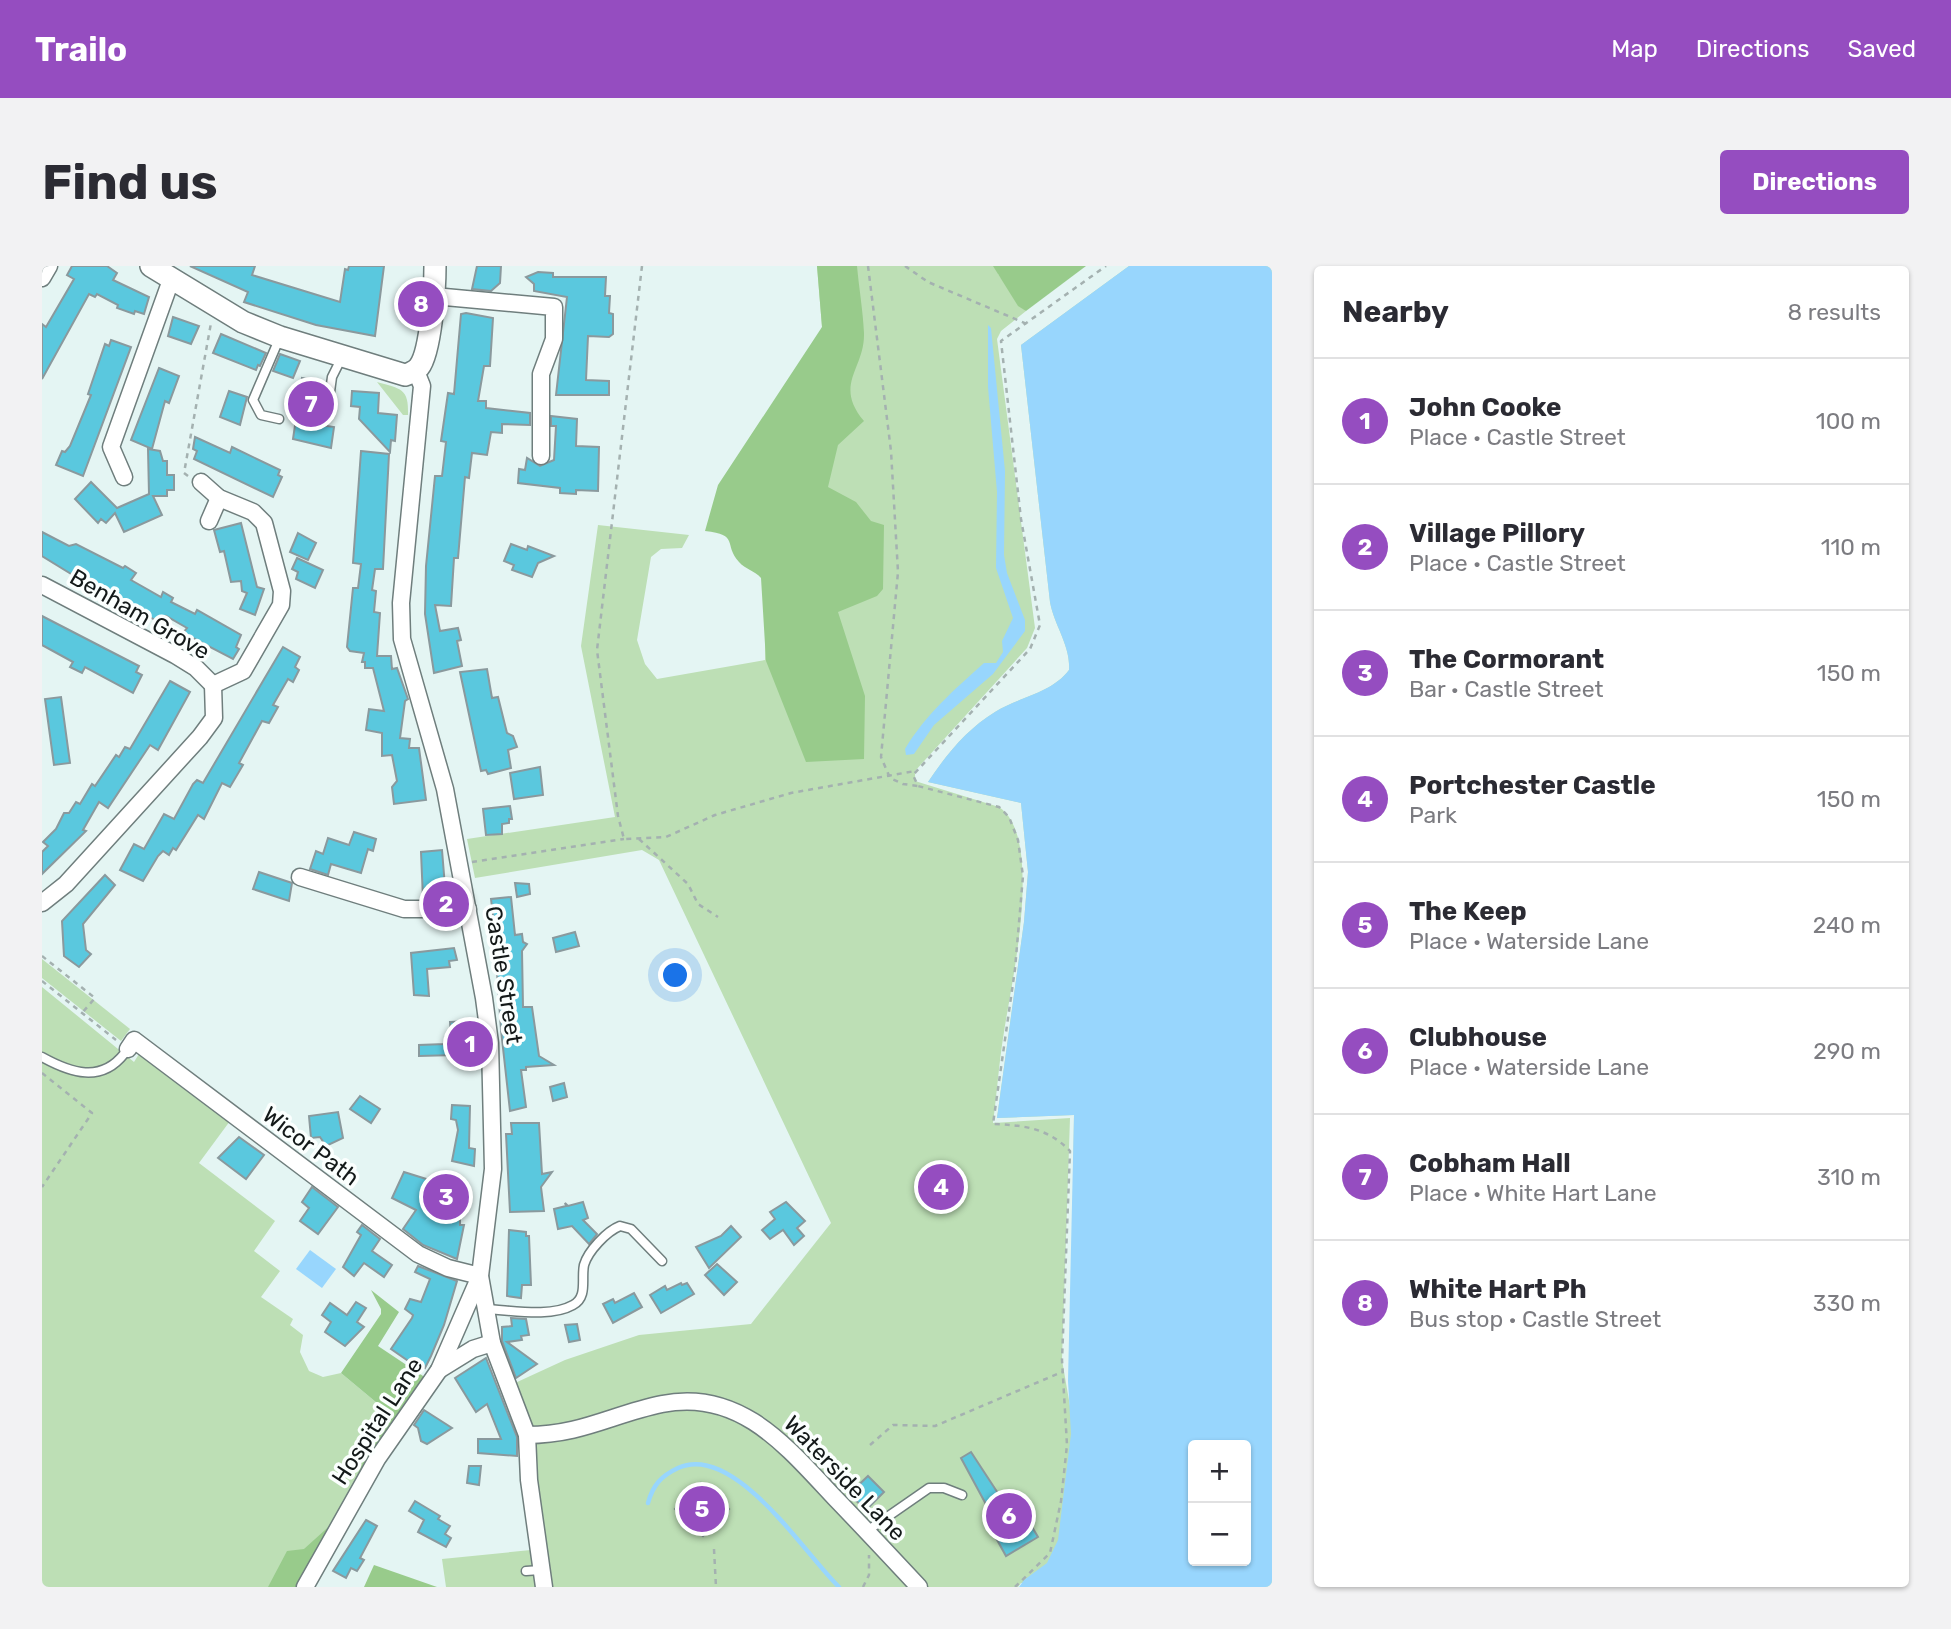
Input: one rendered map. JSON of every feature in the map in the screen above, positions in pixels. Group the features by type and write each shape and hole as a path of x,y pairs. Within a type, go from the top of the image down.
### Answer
{"street":[{"path":"42,278 49,266"},
{"path":"151,266 214,306 280,338 405,375 416,370 424,358 434,296 435,266"},
{"path":"124,477 111,447 171,279"},
{"path":"434,296 554,307 554,339 541,374 541,456"},
{"name":"Castle Street","path":"416,370 422,386 401,603 402,639 445,789 490,1043 493,1169 480,1276 492,1343 527,1436 533,1571 544,1587"},
{"path":"42,903 66,884 200,737 214,718 213,685 243,671 281,605 282,591 264,523 253,512 219,498 201,482"},
{"path":"209,521 219,498"},
{"name":"Benham Grove","path":"42,585 175,655 196,668 213,685"},
{"path":"300,877 404,909 468,909"},
{"name":"Wicor Path","path":"126,1051 134,1040 418,1254 448,1268 480,1276"},
{"name":"Hospital Lane","path":"305,1587 376,1458 439,1370 480,1276"},
{"path":"439,1370 472,1349 492,1343"},
{"name":"Waterside Lane","path":"527,1436 572,1433 662,1404 698,1402 740,1413 777,1436 919,1587"}],"lane":[{"path":"279,419 261,415 253,400 280,338"},
{"path":"329,399 332,377 342,357"},
{"path":"42,1057 62,1067 92,1074 115,1065 126,1051"},
{"path":"486,1309 553,1310 573,1305 583,1292 586,1259 608,1233 620,1226 631,1229 662,1261"},
{"path":"867,1531 929,1489 944,1488 962,1495"}],"path":[{"path":"624,839 618,816 597,650 642,266"},
{"path":"868,266 891,451 898,572 881,758 890,778 903,784 999,807 1009,817 1018,840 1023,876 1015,969 993,1124 1026,1125 1046,1133 1070,1151 1063,1371 1067,1445 1056,1538 1043,1562 1015,1587"},
{"path":"905,266 928,282 1027,324"},
{"path":"918,786 913,775 915,771 1030,649 1040,625 1021,519 1001,341 1106,266"},
{"path":"201,482 184,473 214,306"},
{"path":"459,863 624,839 666,837 715,815 791,793 890,778 915,771"},
{"path":"639,839 688,884 698,904 718,917"},
{"path":"42,956 94,998 82,1013"},
{"path":"42,981 126,1051"},
{"path":"42,1073 92,1113 42,1187"},
{"path":"870,1445 893,1425 935,1426 1063,1371"},
{"path":"863,1587 869,1575 867,1531"},
{"path":"714,1549 716,1587"}],"green space":[{"path":"817,266 1003,266 998,274 1026,311 1001,331 997,339 1035,628 1027,648 915,771 915,781 999,807 1013,823 1020,848 1023,879 1018,948 1002,1043 993,1123 1070,1118 1062,1360 1070,1406 1074,1115 997,1118 1024,922 1028,872 1021,803 928,782 950,752 975,726 1004,707 1054,684 1069,670 1065,644 1050,602 1021,345 1129,266 1272,266 1272,1587 1021,1583 1018,1587 446,1587 442,1559 541,1549 534,1480 536,1435 515,1383 565,1360 639,1335 751,1324 831,1223 659,860 642,850 475,878 467,839 615,817 581,646 598,525 689,535 682,548 661,549 651,557 637,640 645,664 657,679 765,660 766,541 822,327"},
{"path":"817,266 857,266 864,333 863,346 851,386 851,397 864,421 838,445 828,487 856,502 871,521 884,525 883,589 877,596 838,612 865,696 864,759 806,762 766,661 761,578 739,562 727,538 705,531 718,485 822,327"},
{"path":"993,266 1086,266 1026,311 1018,306"},
{"path":"377,382 402,391 407,399 408,415 403,415"},
{"path":"42,959 130,1029 121,1041 42,978"},
{"path":"42,987 134,1062 139,1054 230,1121 199,1163 275,1221 254,1251 280,1271 261,1297 293,1319 290,1325 303,1335 300,1352 309,1371 323,1377 341,1373 383,1408 374,1441 302,1587 42,1587"},
{"path":"371,1290 399,1312 378,1346 426,1378 348,1495 382,1420 383,1408 341,1373 381,1314"},
{"path":"335,1521 300,1587 268,1587 287,1551 304,1549"},
{"path":"374,1565 437,1587 364,1587"}],"water":[{"path":"1129,266 1272,266 1272,1587 1019,1587 1047,1563 1058,1540 1071,1434 1068,1381 1074,1115 997,1118 1024,922 1028,872 1021,803 928,782 950,752 975,726 1004,707 1054,684 1069,670 1065,644 1050,602 1021,345"},
{"path":"988,325 991,328 1005,471 1004,555 1007,573 1025,620 1025,631 993,674 934,725 914,754 906,755 905,749 913,736 941,703 984,663 996,663 1003,652 1002,641 1013,618 996,568 997,492 988,387"},
{"path":"310,1250 336,1269 322,1288 296,1269"}],"building":[{"path":"72,266 107,266 117,273 113,280 149,297 144,314 135,311 134,314 117,308 118,305 97,294 95,297 89,294 42,379 42,324 46,327 74,279 67,275"},
{"path":"190,266 255,266 252,275 340,302 345,269 348,270 349,266 384,266 375,336 316,325 244,302 248,292"},
{"path":"477,266 501,266 500,283 491,291 472,289"},
{"path":"538,272 553,273 553,277 606,277 605,296 610,296 609,313 613,314 613,334 609,337 588,336 586,380 609,381 609,395 556,395 567,297 534,291 534,284 526,277"},
{"path":"461,314 493,318 490,366 484,366 478,401 486,401 486,408 530,413 530,425 502,424 502,433 491,432 487,455 472,453 469,478 465,477 458,558 454,558 451,606 435,605 440,631 458,628 461,640 457,641 462,666 434,673 425,614 426,566 435,476 442,476 446,442 441,441 448,393 454,394"},
{"path":"173,317 199,326 191,344 168,336"},
{"path":"221,334 266,353 260,366 258,365 256,370 213,353"},
{"path":"111,340 131,347 83,476 56,465 62,451 65,452 70,446 91,395 88,394 105,344 109,346"},
{"path":"280,354 300,361 293,378 273,371"},
{"path":"159,368 179,376 169,403 165,401 152,449 131,440"},
{"path":"302,378 325,382 320,425 334,427 331,448 293,439"},
{"path":"229,391 247,397 240,425 220,417"},
{"path":"352,391 379,393 378,413 397,415 395,441 391,440 390,452 359,419 360,407 351,406"},
{"path":"551,416 577,419 576,446 599,447 598,491 576,490 576,494 560,493 560,488 518,483 519,469 525,470 527,458 540,466 554,460 556,426 551,426"},
{"path":"195,437 230,453 232,447 280,470 278,475 282,477 273,497 194,459 197,451 193,449"},
{"path":"148,449 160,451 163,461 167,461 167,475 174,475 174,490 167,490 167,496 153,496 162,515 124,532 115,513 106,523 101,519 98,523 75,499 91,482 117,508 149,494"},
{"path":"361,451 389,454 383,569 375,569 372,590 376,591 374,612 380,613 377,656 391,656 392,669 397,668 408,699 405,701 400,738 410,739 409,748 419,748 426,800 394,804 392,787 397,781 392,755 382,756 382,733 366,730 369,709 384,711 373,668 365,668 365,662 362,662 364,653 350,651 347,647 353,588 358,588 361,564 353,563"},
{"path":"241,523 257,587 264,589 255,615 240,609 247,593 242,591 241,581 231,582 224,551 220,552 214,530"},
{"path":"42,532 69,546 76,544 123,568 125,566 136,573 131,580 161,597 163,592 173,598 171,602 195,614 197,610 241,635 236,647 239,649 233,659 183,633 187,628 166,616 162,624 104,590 102,593 42,556"},
{"path":"298,533 316,543 308,560 290,552"},
{"path":"511,544 527,550 528,546 554,556 538,563 532,577 512,570 514,565 504,561"},
{"path":"297,558 323,570 315,588 296,579 298,572 292,569"},
{"path":"42,616 139,666 136,672 142,675 133,693 85,667 82,673 70,667 73,662 42,645"},
{"path":"283,647 300,657 295,667 299,670 293,682 288,679 273,705 278,707 269,723 262,721 239,763 243,765 230,787 222,783 204,819 198,815 176,850 173,848 169,855 163,851 143,881 120,870 134,844 144,849 164,814 174,819 193,784 197,780 203,783"},
{"path":"487,669 492,698 498,697 507,733 513,736 517,747 508,750 511,768 488,774 486,770 481,771 460,672"},
{"path":"170,681 190,692 158,750 150,745 108,808 99,802 83,830 86,831 42,874 42,852 48,846 43,842 56,829 64,813 69,813 76,802 80,804 92,784 95,786 116,755 119,757 125,747 130,749"},
{"path":"61,697 70,763 54,765 45,699"},
{"path":"540,767 543,795 514,799 510,773"},
{"path":"510,806 512,819 509,819 509,823 502,824 502,834 486,835 483,809"},
{"path":"354,832 376,839 373,851 368,849 361,873 331,864 328,875 310,869 316,851 323,854 328,838 349,845"},
{"path":"442,850 446,899 423,899 421,852"},
{"path":"259,872 292,883 289,901 253,889"},
{"path":"105,875 115,885 83,924 86,950 91,954 79,967 64,956 62,921"},
{"path":"515,883 529,884 530,894 517,897"},
{"path":"511,897 515,935 522,934 523,942 527,944 522,951 523,1007 532,1007 539,1056 554,1065 526,1067 526,1070 521,1070 526,1107 510,1111 496,958 500,950 494,945 496,941 491,899"},
{"path":"575,932 579,946 556,952 553,938"},
{"path":"454,948 457,960 449,961 450,967 427,969 429,996 414,995 411,953"},
{"path":"469,1021 471,1058 456,1059 456,1055 419,1056 419,1045 445,1044 445,1037 451,1037 450,1022"},
{"path":"564,1083 567,1097 553,1101 550,1087"},
{"path":"360,1096 380,1109 371,1123 350,1109"},
{"path":"452,1105 470,1106 469,1148 475,1149 474,1166 452,1161 458,1130 456,1120 451,1119"},
{"path":"338,1112 343,1138 326,1146 320,1137 311,1138 309,1116"},
{"path":"511,1123 539,1123 542,1174 552,1172 541,1187 544,1211 510,1212 506,1134 512,1134"},
{"path":"239,1137 264,1155 246,1179 218,1158"},
{"path":"404,1172 468,1192 465,1214 460,1214 460,1225 464,1225 457,1259 423,1245 403,1229 416,1210 392,1198"},
{"path":"312,1187 338,1207 318,1234 300,1221 309,1208 302,1202"},
{"path":"583,1202 588,1218 583,1220 597,1234 589,1244 572,1226 558,1229 554,1209 566,1206 565,1203 568,1206"},
{"path":"786,1202 805,1221 797,1228 804,1236 794,1245 783,1230 770,1239 762,1230 775,1219 770,1212"},
{"path":"362,1225 380,1239 372,1251 392,1265 384,1277 364,1263 354,1276 343,1267 361,1235 357,1232"},
{"path":"731,1226 741,1237 709,1268 696,1247 721,1236"},
{"path":"509,1230 526,1232 526,1236 529,1236 531,1285 522,1285 521,1298 507,1296"},
{"path":"717,1264 737,1282 724,1295 705,1275"},
{"path":"418,1266 457,1281 444,1325 431,1356 425,1368 422,1366 420,1369 391,1349 412,1318 413,1315 405,1309 410,1299 421,1302 430,1279 415,1272"},
{"path":"687,1283 694,1294 661,1313 650,1295 665,1286 667,1290"},
{"path":"634,1293 642,1307 613,1323 603,1304 613,1299 615,1303"},
{"path":"356,1302 366,1308 357,1322 364,1327 345,1346 325,1332 331,1322 322,1315 330,1303 347,1315"},
{"path":"511,1318 526,1319 529,1335 521,1336 522,1340 507,1342 537,1364 516,1378 502,1341 502,1327 512,1326"},
{"path":"577,1324 580,1340 569,1342 565,1325"},
{"path":"486,1358 517,1437 517,1456 478,1453 478,1439 501,1439 487,1404 476,1412 455,1378"},
{"path":"424,1410 452,1428 427,1444 421,1441 418,1428 414,1425"},
{"path":"971,1452 1009,1510 1019,1505 1038,1537 1006,1556 996,1538 1002,1534 961,1458"},
{"path":"469,1466 481,1466 479,1485 467,1483"},
{"path":"868,1476 884,1492 866,1510 849,1494"},
{"path":"701,1483 729,1509 703,1536 675,1509"},
{"path":"415,1501 440,1516 438,1519 450,1526 445,1534 451,1538 446,1547 418,1532 424,1520 409,1511"},
{"path":"366,1520 377,1526 360,1558 364,1560 357,1571 351,1568 346,1578 333,1571"}],"waterway":[{"path":"648,1503 659,1482 678,1468 700,1464 722,1471 744,1485 766,1505 839,1587"}],"place":[{"name":"White Hart Ph","path":"421,304"},
{"name":"Cobham Hall","path":"311,404"},
{"name":"Village Pillory","path":"446,904"},
{"name":"John Cooke","path":"470,1044"},
{"name":"Portchester Castle","path":"941,1187"},
{"name":"The Cormorant","path":"446,1197"},
{"name":"The Keep","path":"702,1509"},
{"name":"Clubhouse","path":"1009,1516"}]}
